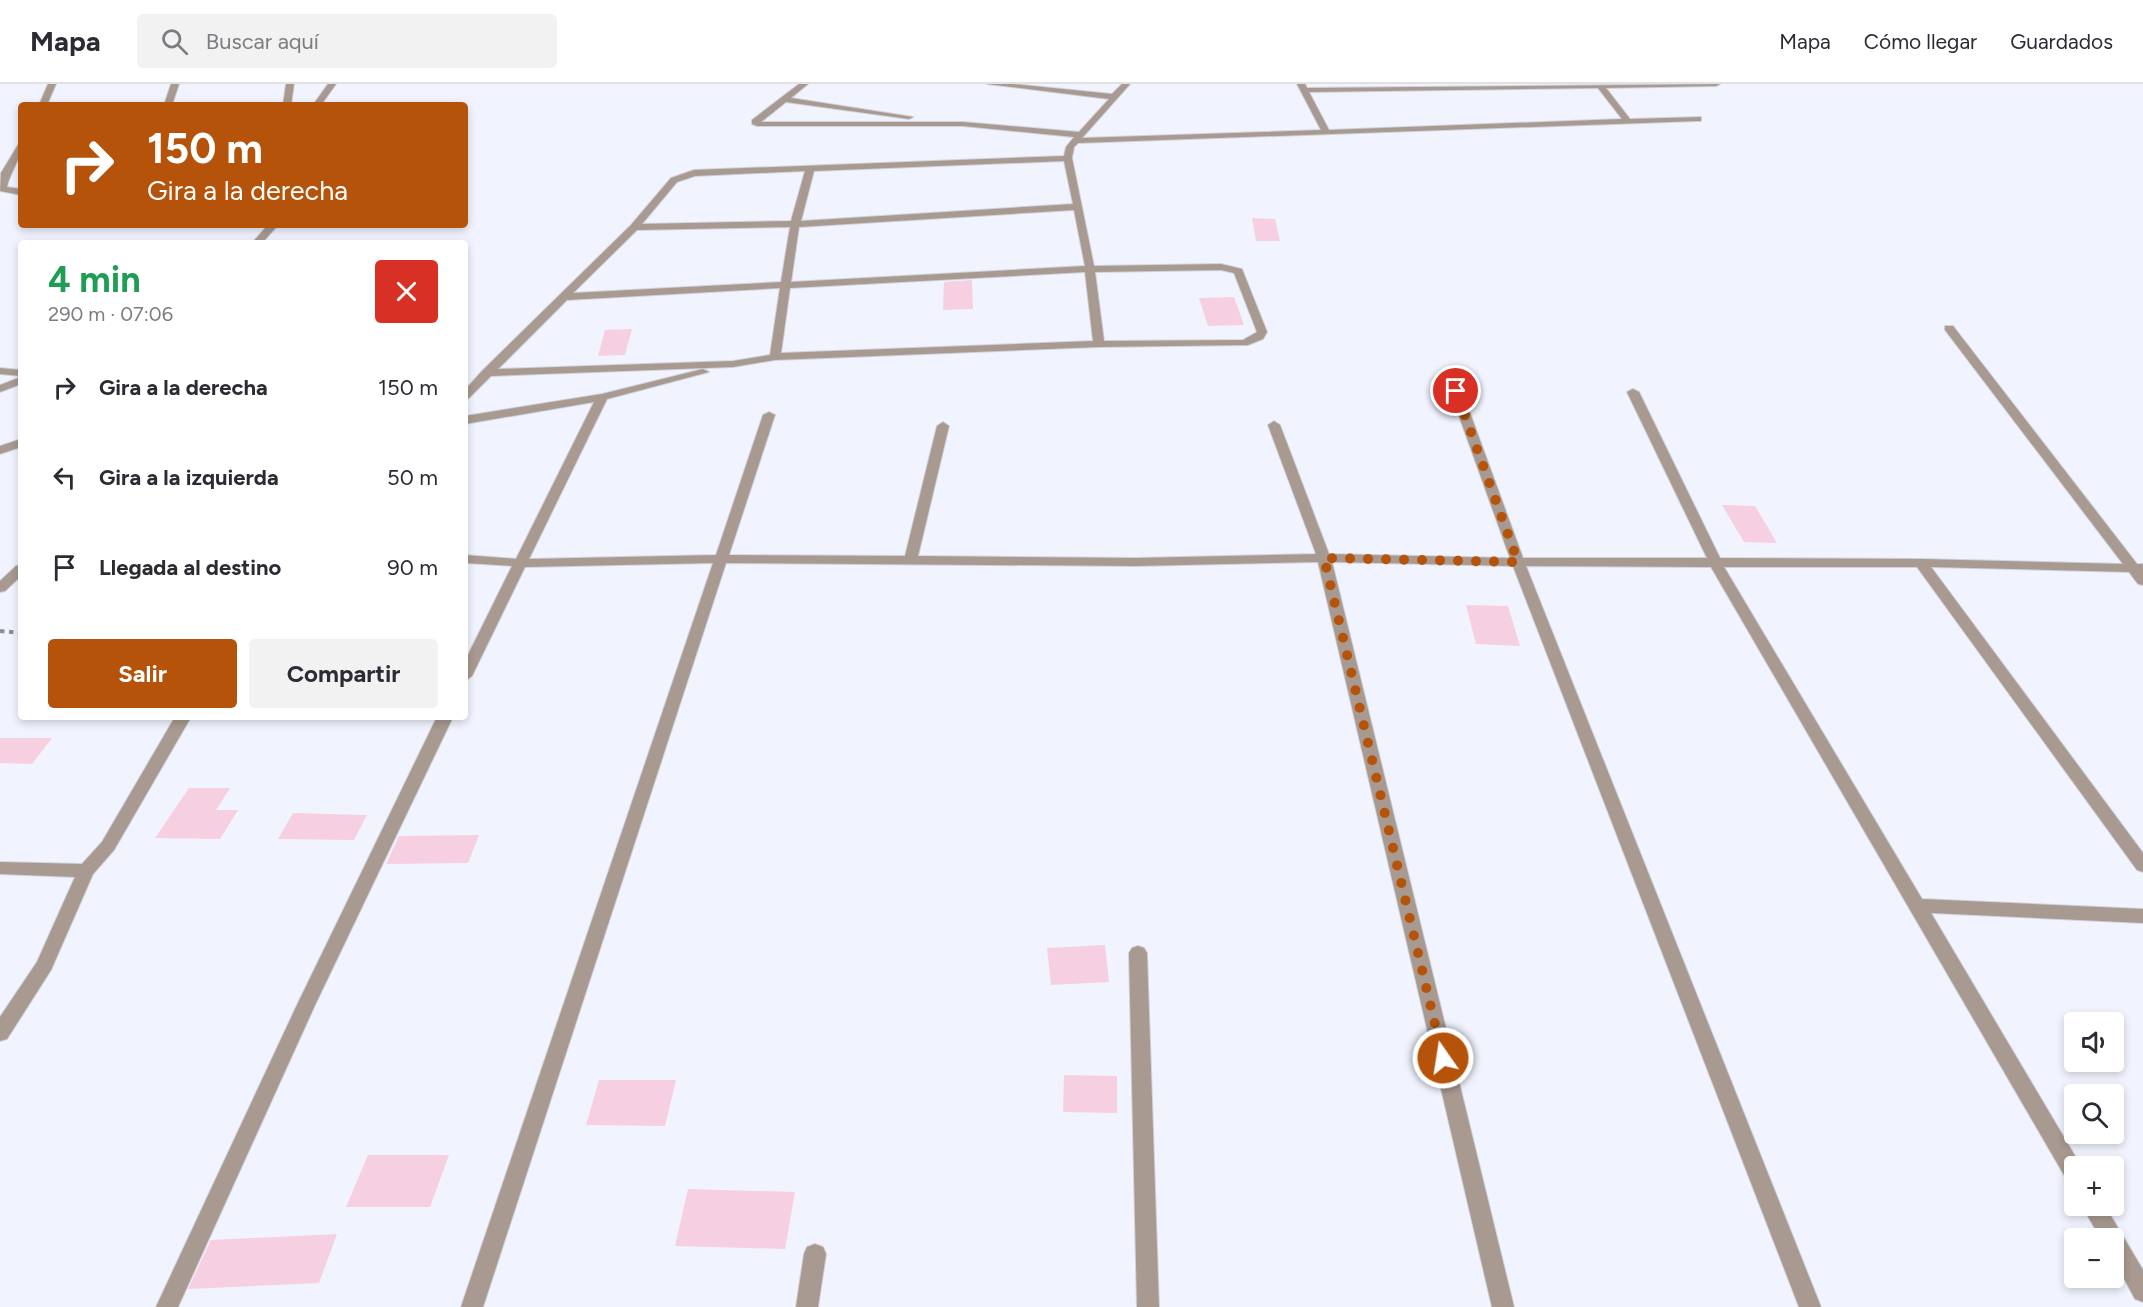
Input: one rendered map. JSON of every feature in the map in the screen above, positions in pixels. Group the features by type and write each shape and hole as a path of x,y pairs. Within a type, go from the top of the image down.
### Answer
{"street":[{"path":"44,102 52,84"},
{"path":"169,102 175,84"},
{"path":"287,102 290,84"},
{"path":"319,102 332,84"},
{"path":"804,84 755,122 757,124 963,124"},
{"path":"991,84 1114,97"},
{"path":"1099,344 1090,269 1068,158 1070,147 1126,84"},
{"path":"1325,130 1302,87 1716,84"},
{"path":"1600,85 1627,120"},
{"path":"785,99 1078,138 1698,119"},
{"path":"18,153 5,173 2,189 18,192"},
{"path":"468,393 634,227 674,180 685,174 1068,158"},
{"path":"775,357 795,224 810,170"},
{"path":"634,227 795,224 1076,207"},
{"path":"260,240 270,228"},
{"path":"468,419 602,397 734,364 775,357 1099,344 1244,343 1259,337 1262,332 1238,271 1233,268 1090,269 562,297"},
{"path":"1949,328 2137,568 2143,581"},
{"path":"486,373 734,364"},
{"path":"0,371 18,374"},
{"path":"0,389 18,381"},
{"path":"1456,391 1518,562 1810,1307"},
{"path":"1633,392 1715,562 2064,1156"},
{"path":"468,670 602,397"},
{"path":"472,1307 769,415"},
{"path":"1274,425 1324,558 1503,1307"},
{"path":"910,559 943,426"},
{"path":"0,450 18,444"},
{"path":"468,559 520,563 721,559 1136,562 1324,558 1518,562 1921,563 2137,568"},
{"path":"1921,563 2143,866"},
{"path":"0,588 18,572"},
{"path":"0,1033 45,965 86,870 108,846 181,720"},
{"path":"167,1307 306,1005 444,720"},
{"path":"0,868 86,870"},
{"path":"1919,906 2143,916"},
{"path":"1138,953 1148,1307"},
{"path":"807,1307 815,1254"},
{"path":"2124,1259 2143,1291"}],"path":[{"path":"0,631 18,633"}],"building":[{"path":"1252,218 1275,219 1280,241 1256,241"},
{"path":"972,280 973,309 943,310 944,282"},
{"path":"1234,297 1244,325 1208,326 1199,298"},
{"path":"632,329 625,355 598,356 605,330"},
{"path":"1722,505 1755,506 1777,543 1744,542"},
{"path":"1466,605 1508,606 1520,646 1476,644"},
{"path":"0,738 52,738 32,764 0,763"},
{"path":"189,788 230,788 216,810 238,810 220,839 155,838"},
{"path":"293,813 367,815 354,840 278,839"},
{"path":"479,835 468,863 386,864 399,836"},
{"path":"1105,945 1109,982 1051,985 1047,948"},
{"path":"1064,1075 1117,1076 1117,1113 1063,1112"},
{"path":"599,1080 676,1080 665,1126 586,1125"},
{"path":"368,1155 449,1155 430,1207 346,1207"},
{"path":"688,1189 795,1192 785,1249 675,1246"},
{"path":"337,1234 319,1283 188,1289 211,1240"}],"route":[{"path":"1443,1058 1324,558 1518,562 1456,391"}]}
